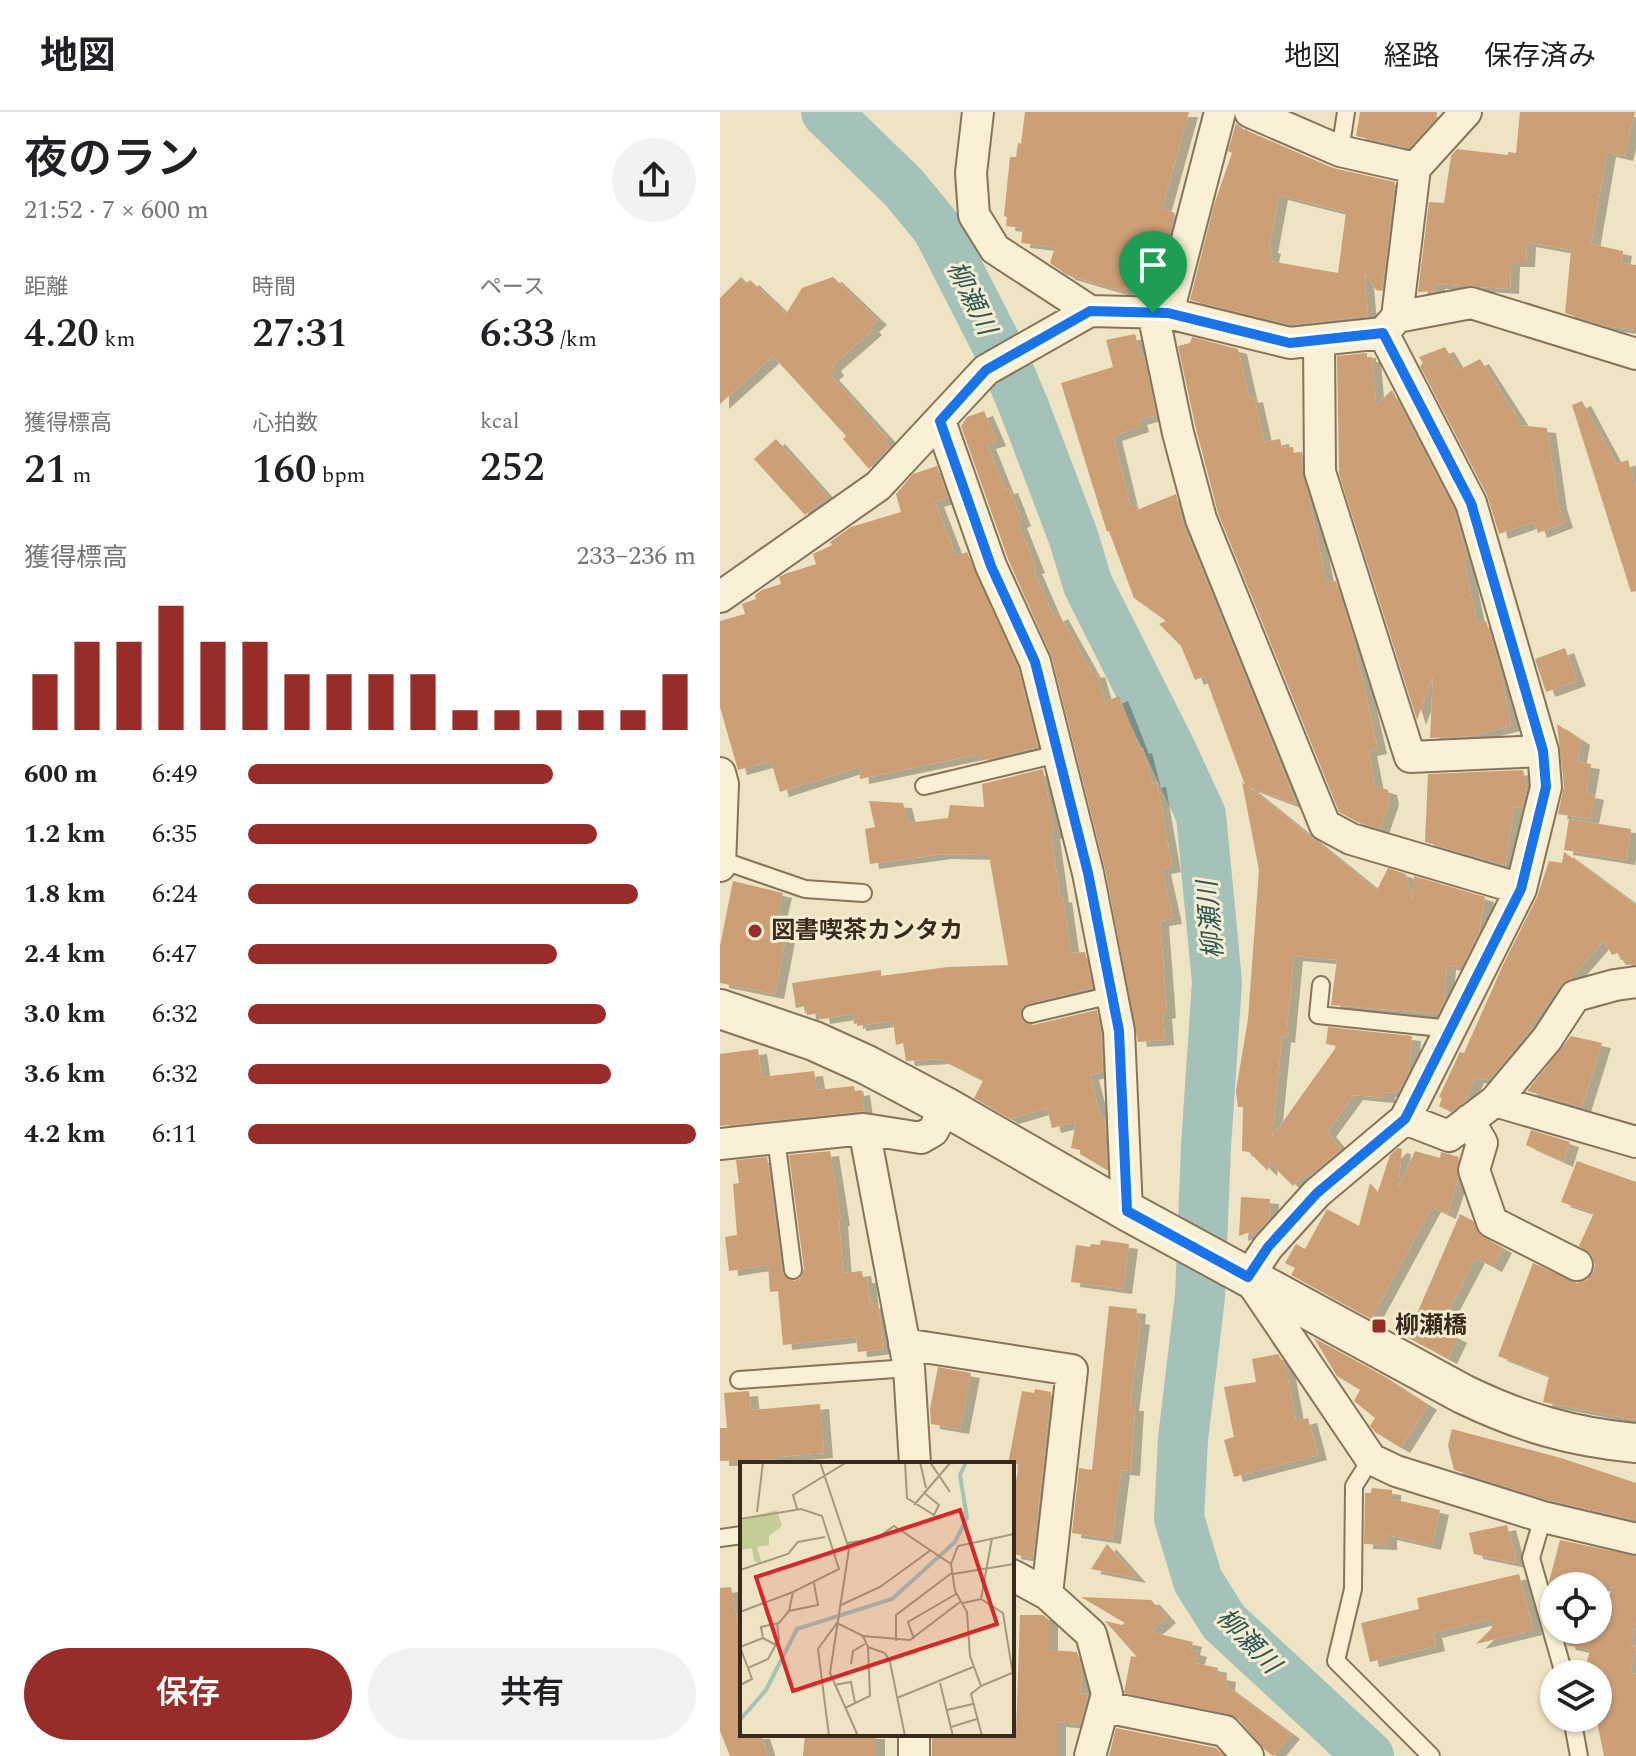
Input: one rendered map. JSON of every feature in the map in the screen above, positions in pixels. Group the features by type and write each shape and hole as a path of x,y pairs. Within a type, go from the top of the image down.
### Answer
{"street":[{"path":"978,112 971,173 974,215 995,249 1090,311 1160,313 1290,343 1319,342 1471,303 1636,354"},
{"path":"1220,112 1160,313 1178,433 1201,519 1325,825 1351,839 1521,889"},
{"path":"1250,112 1340,151 1415,168"},
{"path":"1245,1276 1317,1193 1405,1119 1521,889 1546,787 1543,751 1471,503 1390,325 1415,168 1466,112"},
{"path":"720,597 878,486 986,370 1090,311"},
{"path":"1319,342 1320,472 1410,757 1543,751"},
{"path":"940,421 991,566 1035,662 1088,873 1119,1031 1133,1214"},
{"path":"720,773 723,784 721,863"},
{"path":"1405,1119 1449,1136 1495,1101 1547,1039 1575,996 1636,982"},
{"path":"720,1009 814,1041 867,1065 1245,1276 1507,1416 1551,1430 1636,1443"},
{"path":"1495,1101 1636,1142"},
{"path":"720,1144 864,1129 921,1138 933,1131 946,1107"},
{"path":"1469,1120 1482,1143 1474,1170 1492,1222 1577,1265"},
{"path":"864,1129 907,1356 915,1462"},
{"path":"1245,1276 1371,1459 1396,1471 1543,1517 1636,1539"},
{"path":"907,1356 1072,1370 1047,1594"},
{"path":"1014,1576 1047,1594 1091,1634 1107,1694 1090,1756"},
{"path":"1105,1707 1225,1731 1248,1756"}],"lane":[{"path":"1340,151 1346,112"},
{"path":"924,786 1058,754"},
{"path":"721,863 805,889 863,893"},
{"path":"1321,985 1318,1015 1451,1029"},
{"path":"1031,1014 1112,995"},
{"path":"776,1138 793,1270"},
{"path":"739,1380 907,1356"},
{"path":"1371,1459 1354,1486 1353,1589 1336,1661 1431,1756"},
{"path":"1543,1517 1531,1558 1560,1660"},
{"path":"720,1538 740,1535"},
{"path":"1575,1732 1579,1756"}],"building":[{"path":"1025,112 1189,112 1162,209 1175,213 1154,295 1124,288 1125,292 1067,275 1050,263 1055,247 1021,243 1023,228 1006,226 1007,217 1004,216 1010,157 1016,157 1018,143 1021,144"},
{"path":"1360,112 1437,112 1436,119 1410,147 1406,147 1356,136"},
{"path":"1520,112 1635,112 1624,156 1607,152 1591,244 1623,251 1621,263 1636,265 1636,330 1605,326 1565,313 1571,250 1527,242 1526,262 1511,262 1510,289 1436,284 1436,291 1418,292 1429,202 1444,203 1451,156 1457,149 1508,155 1508,152 1516,153"},
{"path":"1236,123 1243,129 1333,168 1395,182 1382,291 1376,290 1364,272 1368,316 1291,325 1190,300 1214,205 1232,153 1228,151","holes":["1279,195 1346,212 1338,273 1269,261"]},
{"path":"741,277 747,283 750,280 786,314 802,288 833,277 878,320 870,327 873,330 832,366 835,371 830,375 888,439 885,442 890,447 869,469 843,439 846,436 773,356 720,404 720,298"},
{"path":"1135,334 1141,357 1144,356 1156,415 1138,420 1140,427 1113,436 1130,506 1136,504 1137,510 1176,494 1184,526 1297,805 1249,787 1377,890 1388,868 1406,874 1412,900 1414,876 1485,897 1479,932 1462,967 1447,965 1444,1002 1438,1014 1331,1005 1337,960 1294,956 1272,1137 1337,1046 1326,1044 1328,1027 1412,1036 1409,1071 1398,1093 1386,1092 1386,1098 1354,1095 1327,1132 1341,1149 1307,1178 1304,1174 1293,1186 1269,1162 1268,1171 1249,1152 1242,1151 1243,1107 1238,1107 1236,1091 1248,1019 1259,870 1242,782 1245,785 1205,676 1195,680 1181,646 1159,624 1166,621 1134,598 1107,532 1061,383 1113,367 1106,340"},
{"path":"1192,337 1238,349 1249,398 1254,397 1264,442 1280,439 1282,448 1293,447 1294,453 1300,452 1326,582 1336,581 1352,634 1378,749 1368,751 1375,786 1388,790 1390,800 1380,829 1339,812 1218,513 1178,346 1190,343"},
{"path":"1445,347 1459,370 1480,359 1519,420 1518,425 1547,428 1558,504 1564,523 1538,533 1534,522 1499,534 1487,495 1420,366 1423,363 1419,357"},
{"path":"1367,353 1367,357 1372,357 1376,405 1392,390 1454,510 1468,559 1464,560 1477,623 1486,621 1498,661 1511,726 1471,736 1430,738 1433,676 1417,720 1339,474 1337,356"},
{"path":"1582,401 1616,464 1628,460 1636,488 1636,591 1631,592 1572,405"},
{"path":"984,411 997,441 987,444 1022,521 1018,523 1036,568 1033,569 1054,617 1059,614 1092,673 1096,672 1105,702 1119,696 1140,749 1143,748 1152,783 1157,782 1172,867 1162,869 1173,919 1160,921 1167,1013 1163,1014 1165,1040 1138,1042 1105,869 1052,658 1008,559 961,426 967,417"},
{"path":"776,439 828,497 805,515 754,459"},
{"path":"937,466 948,498 935,502 956,556 967,552 1018,668 1038,747 980,761 979,754 860,779 859,767 780,792 771,761 738,770 720,707 720,621 745,614 742,604 756,599 755,595 762,590 781,584 779,577 816,564 813,554 832,545 830,542 851,527 901,512 896,494 913,474"},
{"path":"1565,648 1577,681 1546,692 1535,659"},
{"path":"1557,724 1581,740 1577,762 1591,764 1586,793 1595,795 1590,819 1558,814 1564,786"},
{"path":"1043,769 1054,833 1051,834 1060,898 1063,897 1071,953 1085,952 1092,988 1028,1004 1021,1010 1020,1016 1024,1022 1033,1025 1097,1010 1103,1071 1090,1075 1101,1118 1105,1119 1107,1170 1080,1154 1080,1150 1071,1148 1076,1122 1052,1128 1047,1108 1010,1119 974,1098 983,1081 940,1059 906,1061 903,1043 896,1045 893,1021 857,1026 853,1014 821,1019 820,1013 807,1015 806,1006 796,1008 792,983 881,970 881,976 948,967 1008,965 989,855 942,854 870,864 865,829 875,827 869,801 903,803 908,823 948,818 950,805 984,807 982,784"},
{"path":"1523,770 1527,787 1522,808 1514,807 1505,865 1425,842 1428,774"},
{"path":"1569,819 1631,829 1626,860 1564,850"},
{"path":"1564,852 1636,905 1636,964 1626,965 1618,953 1612,955 1604,940 1571,978 1560,986 1532,1028 1489,1080 1475,1078 1465,1101 1451,1112 1439,1106 1442,1098 1439,1097 1460,1052 1464,1053 1537,897 1549,861 1562,863"},
{"name":"図書喫茶カンタカ","path":"733,881 783,893 778,914 790,917 775,994 720,983 720,946"},
{"path":"1571,1036 1602,1043 1582,1107 1527,1091"},
{"path":"758,1049 762,1077 814,1071 817,1090 854,1086 855,1091 861,1090 864,1111 720,1126 720,1054"},
{"path":"1531,1130 1570,1142 1564,1162 1526,1145"},
{"path":"1398,1148 1402,1149 1398,1188 1415,1151 1440,1158 1441,1152 1459,1157 1458,1180 1447,1214 1432,1207 1371,1319 1291,1275 1295,1268 1285,1263 1296,1244 1305,1249 1327,1209 1359,1226 1370,1183 1378,1192 1390,1155"},
{"path":"830,1151 841,1221 843,1273 862,1271 863,1278 867,1278 870,1304 878,1303 884,1349 858,1352 856,1337 783,1345 778,1291 770,1292 768,1265 729,1271 725,1237 737,1235 733,1184 739,1183 736,1160 767,1157 782,1271 785,1277 794,1281 800,1278 804,1269 789,1155"},
{"path":"1577,1161 1636,1182 1636,1420 1543,1402 1549,1376 1498,1356 1533,1263 1577,1283 1587,1280 1593,1272 1595,1265 1592,1256 1579,1246 1594,1213 1561,1202"},
{"path":"1241,1197 1270,1199 1269,1219 1253,1237 1250,1232 1239,1236"},
{"path":"1460,1214 1473,1221 1483,1237 1503,1248 1493,1267 1476,1258 1439,1328 1458,1338 1448,1359 1407,1337"},
{"path":"1101,1240 1129,1244 1123,1289 1071,1282 1076,1245 1100,1245"},
{"path":"1109,1306 1137,1309 1136,1319 1141,1320 1130,1406 1135,1406 1131,1471 1121,1470 1112,1539 1072,1533 1079,1468 1092,1470"},
{"path":"1314,1338 1380,1374 1428,1405 1401,1448 1370,1426 1375,1418 1354,1401 1360,1390 1337,1376"},
{"path":"1278,1354 1285,1364 1296,1421 1308,1418 1318,1455 1234,1477 1224,1440 1234,1437 1224,1387 1256,1382 1252,1359"},
{"path":"938,1367 971,1373 960,1429 931,1424 930,1409"},
{"path":"1035,1389 1051,1392 1033,1558 1014,1554 1014,1493 1019,1464 1008,1462 1022,1391 1034,1393"},
{"path":"749,1391 751,1410 820,1404 824,1453 720,1461 720,1428 727,1428 724,1393"},
{"path":"1452,1429 1561,1458 1636,1483 1636,1520 1548,1500 1454,1470 1448,1445"},
{"path":"1372,1488 1392,1490 1392,1499 1440,1510 1432,1545 1388,1535 1388,1545 1364,1544 1365,1493 1371,1493"},
{"path":"1507,1525 1517,1563 1474,1554 1469,1533"},
{"path":"1560,1540 1636,1556 1636,1622 1630,1645 1636,1646 1630,1673 1636,1674 1636,1756 1604,1756 1599,1732 1612,1732 1612,1660 1588,1660 1590,1650 1567,1644 1612,1644 1612,1572 1552,1572"},
{"path":"1107,1544 1137,1578 1091,1569"},
{"path":"1519,1574 1533,1630 1476,1644 1492,1628 1490,1619 1433,1633 1436,1646 1370,1662 1361,1623 1419,1609 1417,1598"},
{"path":"731,1587 740,1634 740,1736 762,1736 768,1756 730,1756 720,1731 720,1588"},
{"path":"1081,1597 1151,1600 1167,1618 1151,1632 1193,1642 1191,1650 1198,1652 1195,1663 1218,1668 1217,1675 1227,1677 1226,1686 1291,1734 1273,1756 1238,1719 1229,1714 1124,1693 1131,1656 1137,1657 1105,1621 1125,1623"},
{"path":"1020,1615 1043,1615 1049,1620 1049,1650 1077,1652 1082,1670 1080,1693 1088,1694 1080,1724 1057,1722 1057,1756 932,1756 932,1736 1016,1734"},
{"path":"1116,1728 1216,1748 1224,1756 1109,1756"},
{"path":"805,1736 876,1736 876,1756 803,1756"}],"waterway":[{"name":"柳瀬川","path":"826,112 903,187 937,228 1004,359 1073,536 1088,585 1201,815 1217,982 1200,1296 1183,1439 1179,1518 1198,1581 1224,1622 1369,1756"}],"place":[{"name":"図書喫茶カンタカ","path":"755,931"},
{"name":"柳瀬橋","path":"1379,1326"}],"route":[{"path":"1090,311 1153,313 1168,313 1290,343 1383,333 1471,503 1543,751 1546,787 1521,889 1405,1119 1317,1193 1268,1247 1248,1277 1127,1211 1119,1031 1088,873 1035,662 991,566 940,421 986,370 1090,311"}]}
